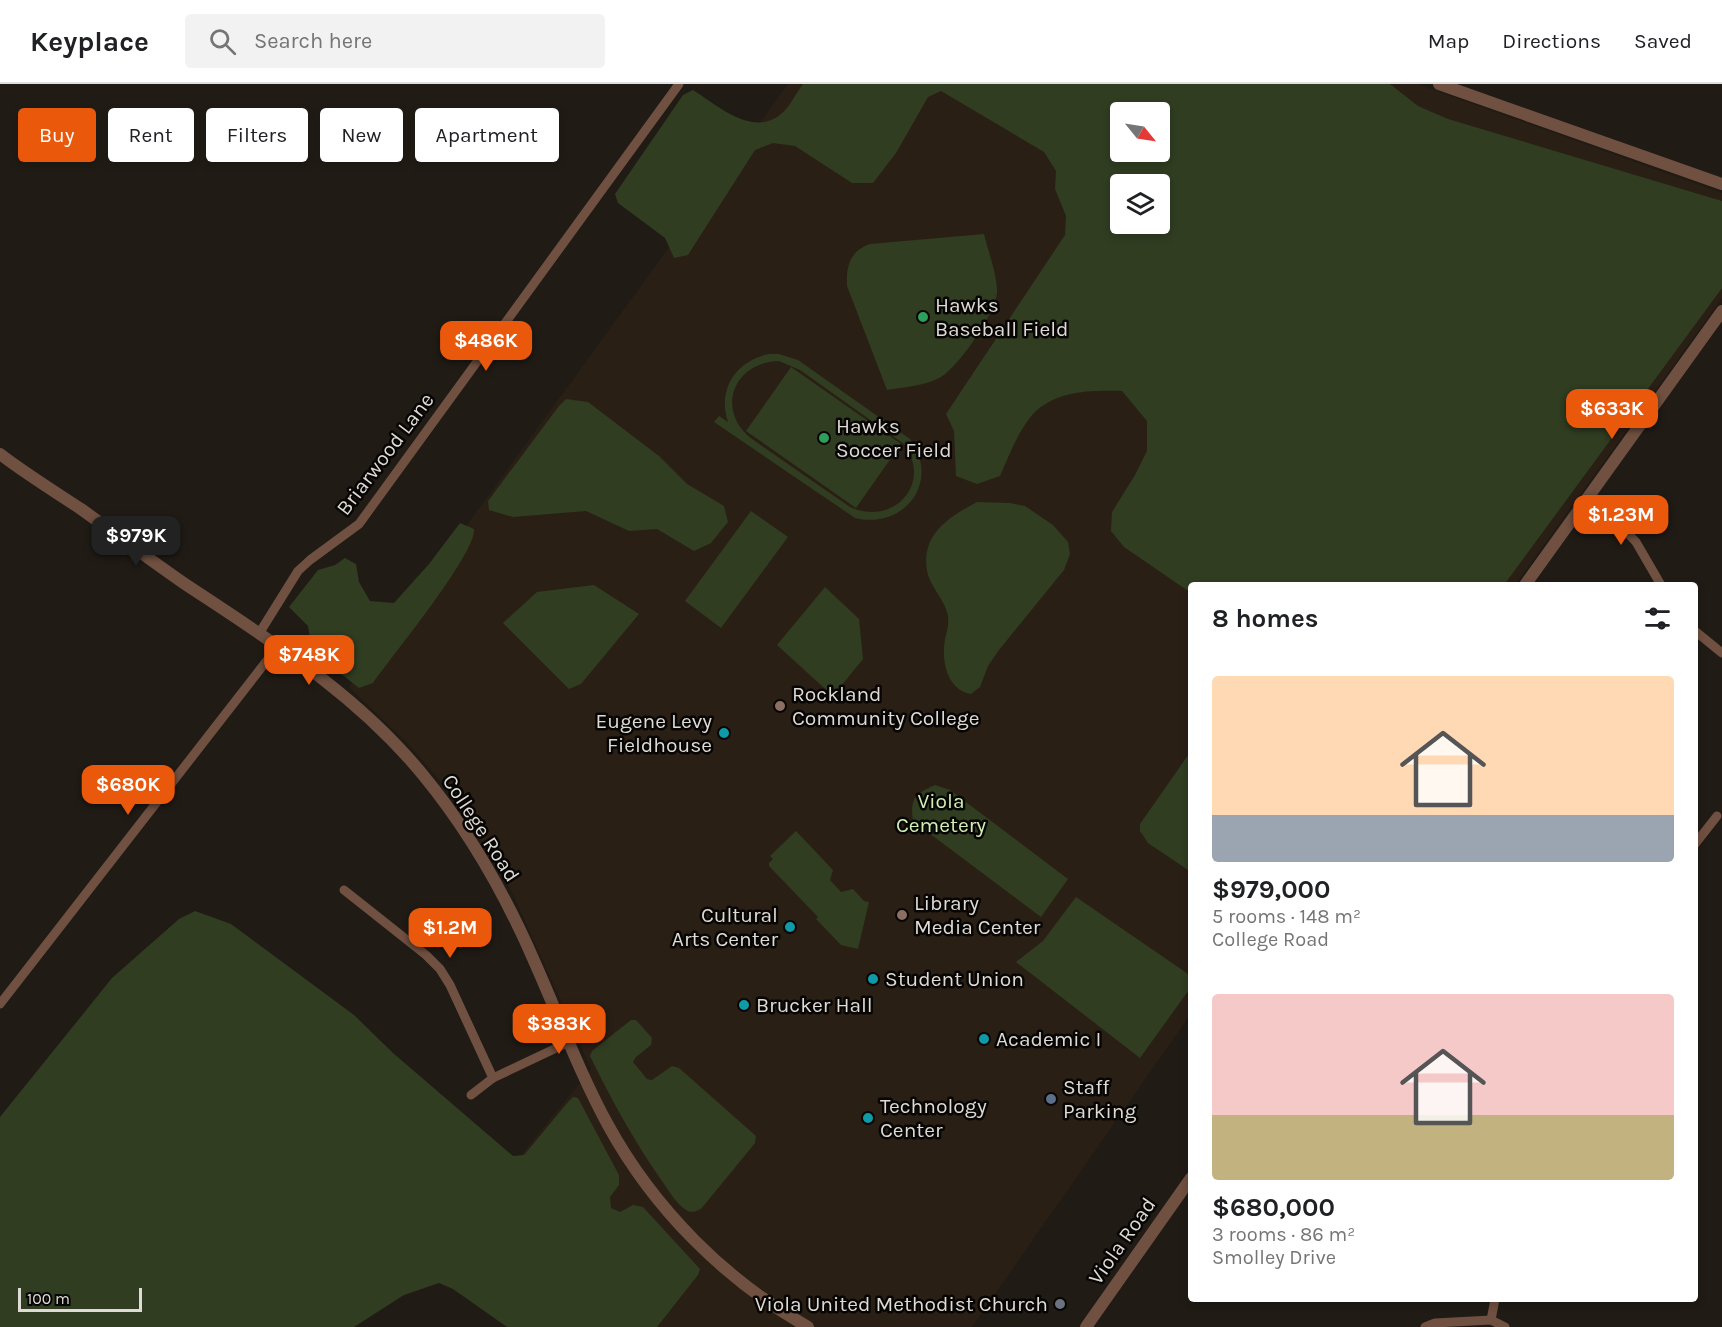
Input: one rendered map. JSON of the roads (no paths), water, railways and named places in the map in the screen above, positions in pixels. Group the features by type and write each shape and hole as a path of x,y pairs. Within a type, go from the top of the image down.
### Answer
{"street":[{"name":"Briarwood Lane","path":"260,632 298,571 359,524 679,84"},
{"path":"1440,84 1722,184"},
{"path":"1527,582 1722,311"},
{"name":"College Road","path":"0,454 184,583 279,645 334,687 381,729 421,772 454,816 503,895 597,1104 618,1143 644,1182 674,1219 710,1256 741,1282 808,1327"},
{"path":"1586,502 1621,526 1636,542 1659,582"},
{"path":"1698,633 1722,653"},
{"path":"0,1004 279,645"},
{"path":"1698,840 1717,816"},
{"path":"344,890 426,955 440,969 450,985 493,1078"},
{"path":"471,1095 493,1078 569,1042"},
{"name":"Viola Road","path":"1086,1327 1188,1182"},
{"path":"1491,1320 1494,1302"},
{"path":"1425,1327 1435,1323 1491,1320 1505,1327"}],"place":[{"name":"Hawks Baseball Field","path":"923,317"},
{"name":"Hawks Soccer Field","path":"824,438"},
{"name":"Rockland Community College","path":"780,706"},
{"name":"Eugene Levy Fieldhouse","path":"724,733"},
{"name":"Library Media Center","path":"902,915"},
{"name":"Cultural Arts Center","path":"790,927"},
{"name":"Student Union","path":"873,979"},
{"name":"Brucker Hall","path":"744,1005"},
{"name":"Academic I","path":"984,1039"},
{"name":"Staff Parking","path":"1051,1099"},
{"name":"Technology Center","path":"868,1118"},
{"name":"Viola United Methodist Church","path":"1060,1304"}],"park label":[{"name":"Viola Cemetery","path":"941,813"}]}
